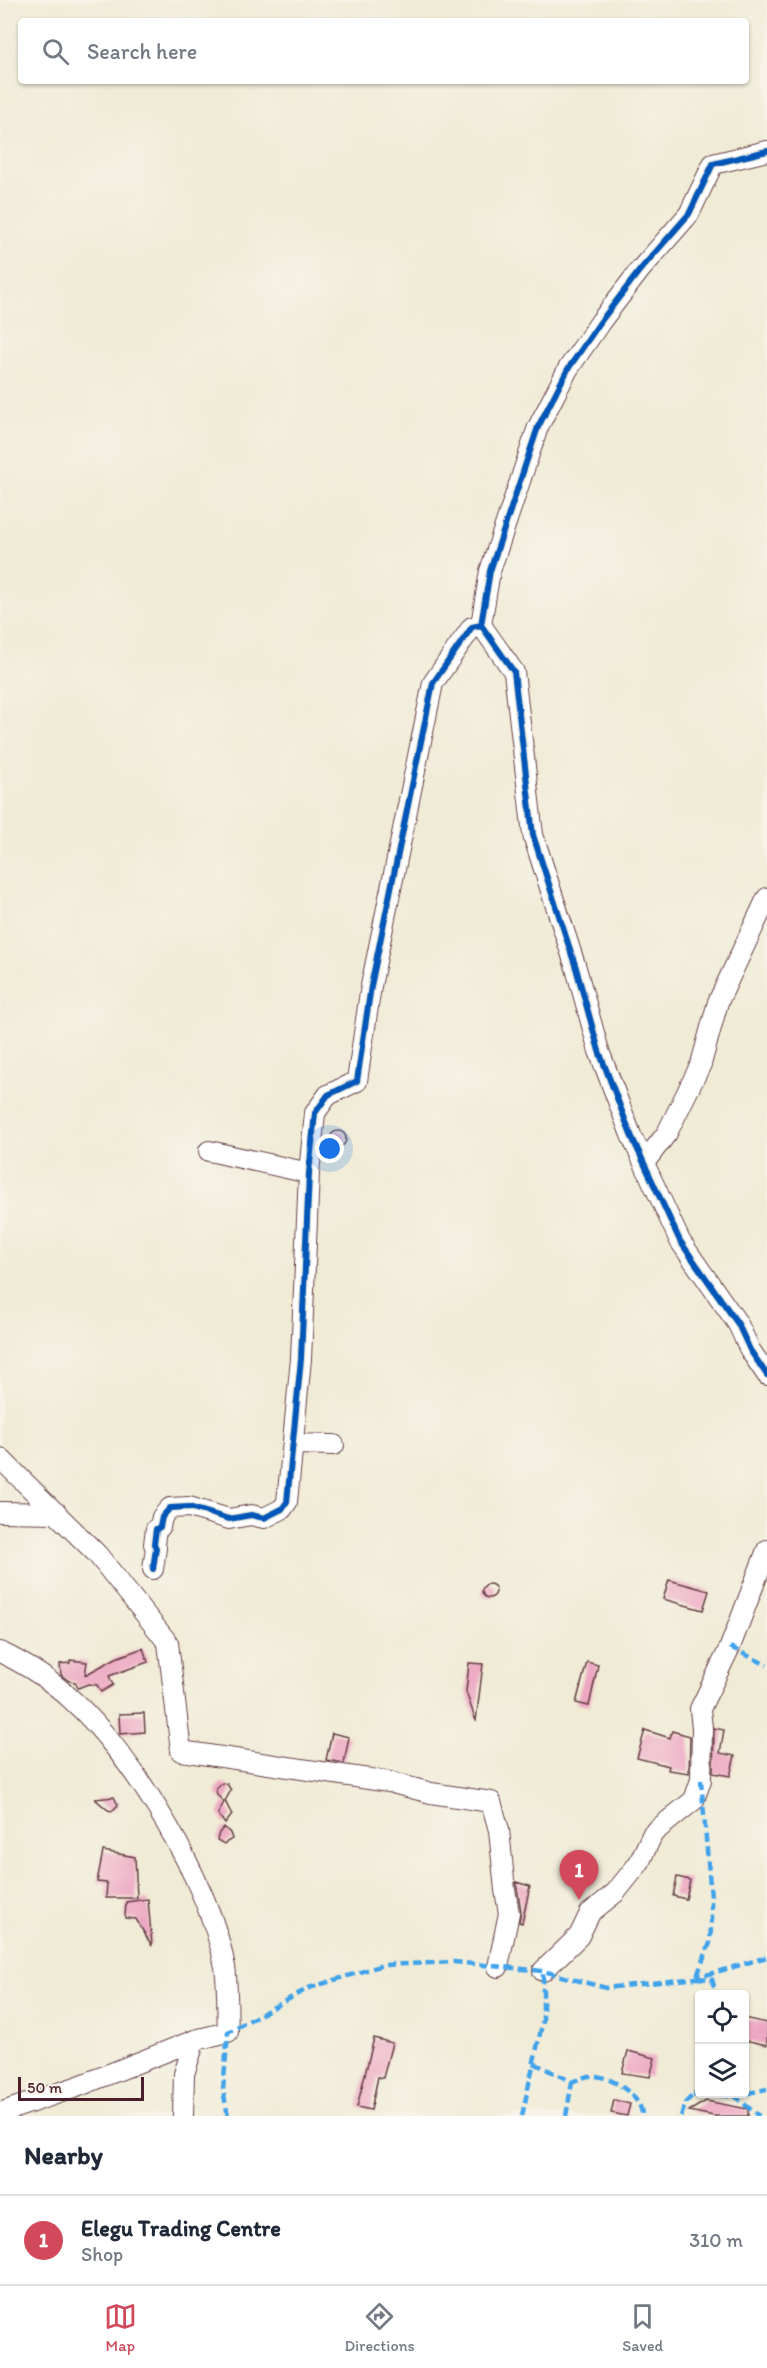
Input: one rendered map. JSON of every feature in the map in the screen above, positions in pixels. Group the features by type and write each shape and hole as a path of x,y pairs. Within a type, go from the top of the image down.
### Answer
{"street":[{"path":"767,152 713,164 689,214 601,321 568,369 538,427 490,571 482,625 514,672 533,835 576,968 599,1051 631,1136 680,1241 738,1324 759,1348 767,1375"},
{"path":"153,1569 156,1529 160,1527 162,1517 170,1508 189,1507 230,1519 251,1515 264,1518 282,1509 287,1502 301,1359 309,1173 315,1113 328,1095 357,1082 371,986 433,683 472,627 482,625"},
{"path":"644,1163 667,1132 701,1064 718,1002 767,898"},
{"path":"209,1152 309,1173"},
{"path":"294,1444 334,1445"},
{"path":"0,1458 97,1554 168,1643 181,1750 389,1782 431,1793 491,1802 499,1830 509,1913 498,1967"},
{"path":"0,1512 57,1514"},
{"path":"543,1971 579,1936 590,1913 615,1893 639,1863 653,1833 694,1800 701,1780 700,1708 730,1647 767,1550"},
{"path":"0,1652 18,1661 72,1700 105,1736 140,1781 182,1851 209,1912 225,1968 228,2031 195,2040 79,2086 0,2114"},
{"path":"183,2116 184,2074 195,2040"}],"building":[{"path":"338,1131 346,1139 338,1147 330,1139"},
{"path":"669,1580 709,1591 703,1610 663,1599"},
{"path":"489,1584 494,1586 496,1591 494,1596 489,1598 484,1596 482,1591 484,1586"},
{"path":"143,1648 148,1662 109,1676 113,1685 101,1692 97,1685 88,1684 78,1688 75,1682 61,1675 60,1664 70,1663 70,1660 87,1662 85,1675 116,1658"},
{"path":"587,1662 598,1665 589,1706 576,1703"},
{"path":"469,1663 483,1664 476,1721 466,1692"},
{"path":"144,1713 145,1732 120,1734 119,1714"},
{"path":"714,1728 724,1730 720,1753 735,1756 730,1776 713,1773"},
{"path":"645,1730 670,1738 672,1731 690,1736 689,1773 668,1770 669,1766 637,1758"},
{"path":"332,1733 349,1737 344,1763 326,1760"},
{"path":"222,1783 227,1784 231,1790 225,1801 232,1815 225,1824 218,1814 224,1802 217,1795 216,1790"},
{"path":"114,1797 118,1805 112,1811 95,1799"},
{"path":"224,1827 232,1839 224,1844 217,1840"},
{"path":"103,1851 135,1857 137,1898 106,1898 107,1883 97,1882"},
{"path":"677,1877 690,1880 686,1899 673,1896"},
{"path":"516,1882 530,1886 522,1923 519,1922 521,1911"},
{"path":"148,1899 152,1946 136,1919 125,1918 126,1902"},
{"path":"749,2019 767,2023 767,2045 749,2041"},
{"path":"374,2038 392,2043 383,2078 378,2077 371,2110 357,2107"},
{"path":"628,2051 655,2058 650,2077 622,2073"},
{"path":"614,2100 630,2104 627,2116 611,2113"},
{"path":"706,2101 748,2109 748,2116 714,2116 689,2111"}],"marked path":[{"path":"730,1647 767,1665"},
{"path":"701,1780 711,1897 711,1927 710,1943 696,1978 712,1979 715,1990"},
{"path":"228,2116 223,2090 228,2032 309,1988 383,1965 454,1962 543,1971 606,1988 696,1978 767,1957"},
{"path":"522,2116 543,2020 543,1971"},
{"path":"534,2063 572,2082 592,2076 610,2080 632,2095 641,2109 642,2116"},
{"path":"566,2116 572,2082"},
{"path":"749,2093 767,2089"},
{"path":"681,2116 686,2102 695,2093"},
{"path":"693,2095 734,2096 759,2116"}],"cycle path":[{"path":"767,151 713,164 689,214 640,270 568,369 538,427 490,571 481,625 514,672 533,835 576,968 599,1051 631,1135 680,1241 738,1324 750,1350 767,1375"},
{"path":"153,1569 156,1529 160,1527 162,1517 170,1508 189,1507 229,1519 251,1515 264,1518 282,1509 287,1502 301,1359 309,1173 315,1113 328,1095 357,1081 371,986 433,683 472,627 481,625"}],"place":[{"name":"Elegu Trading Centre","path":"579,1900"}]}
